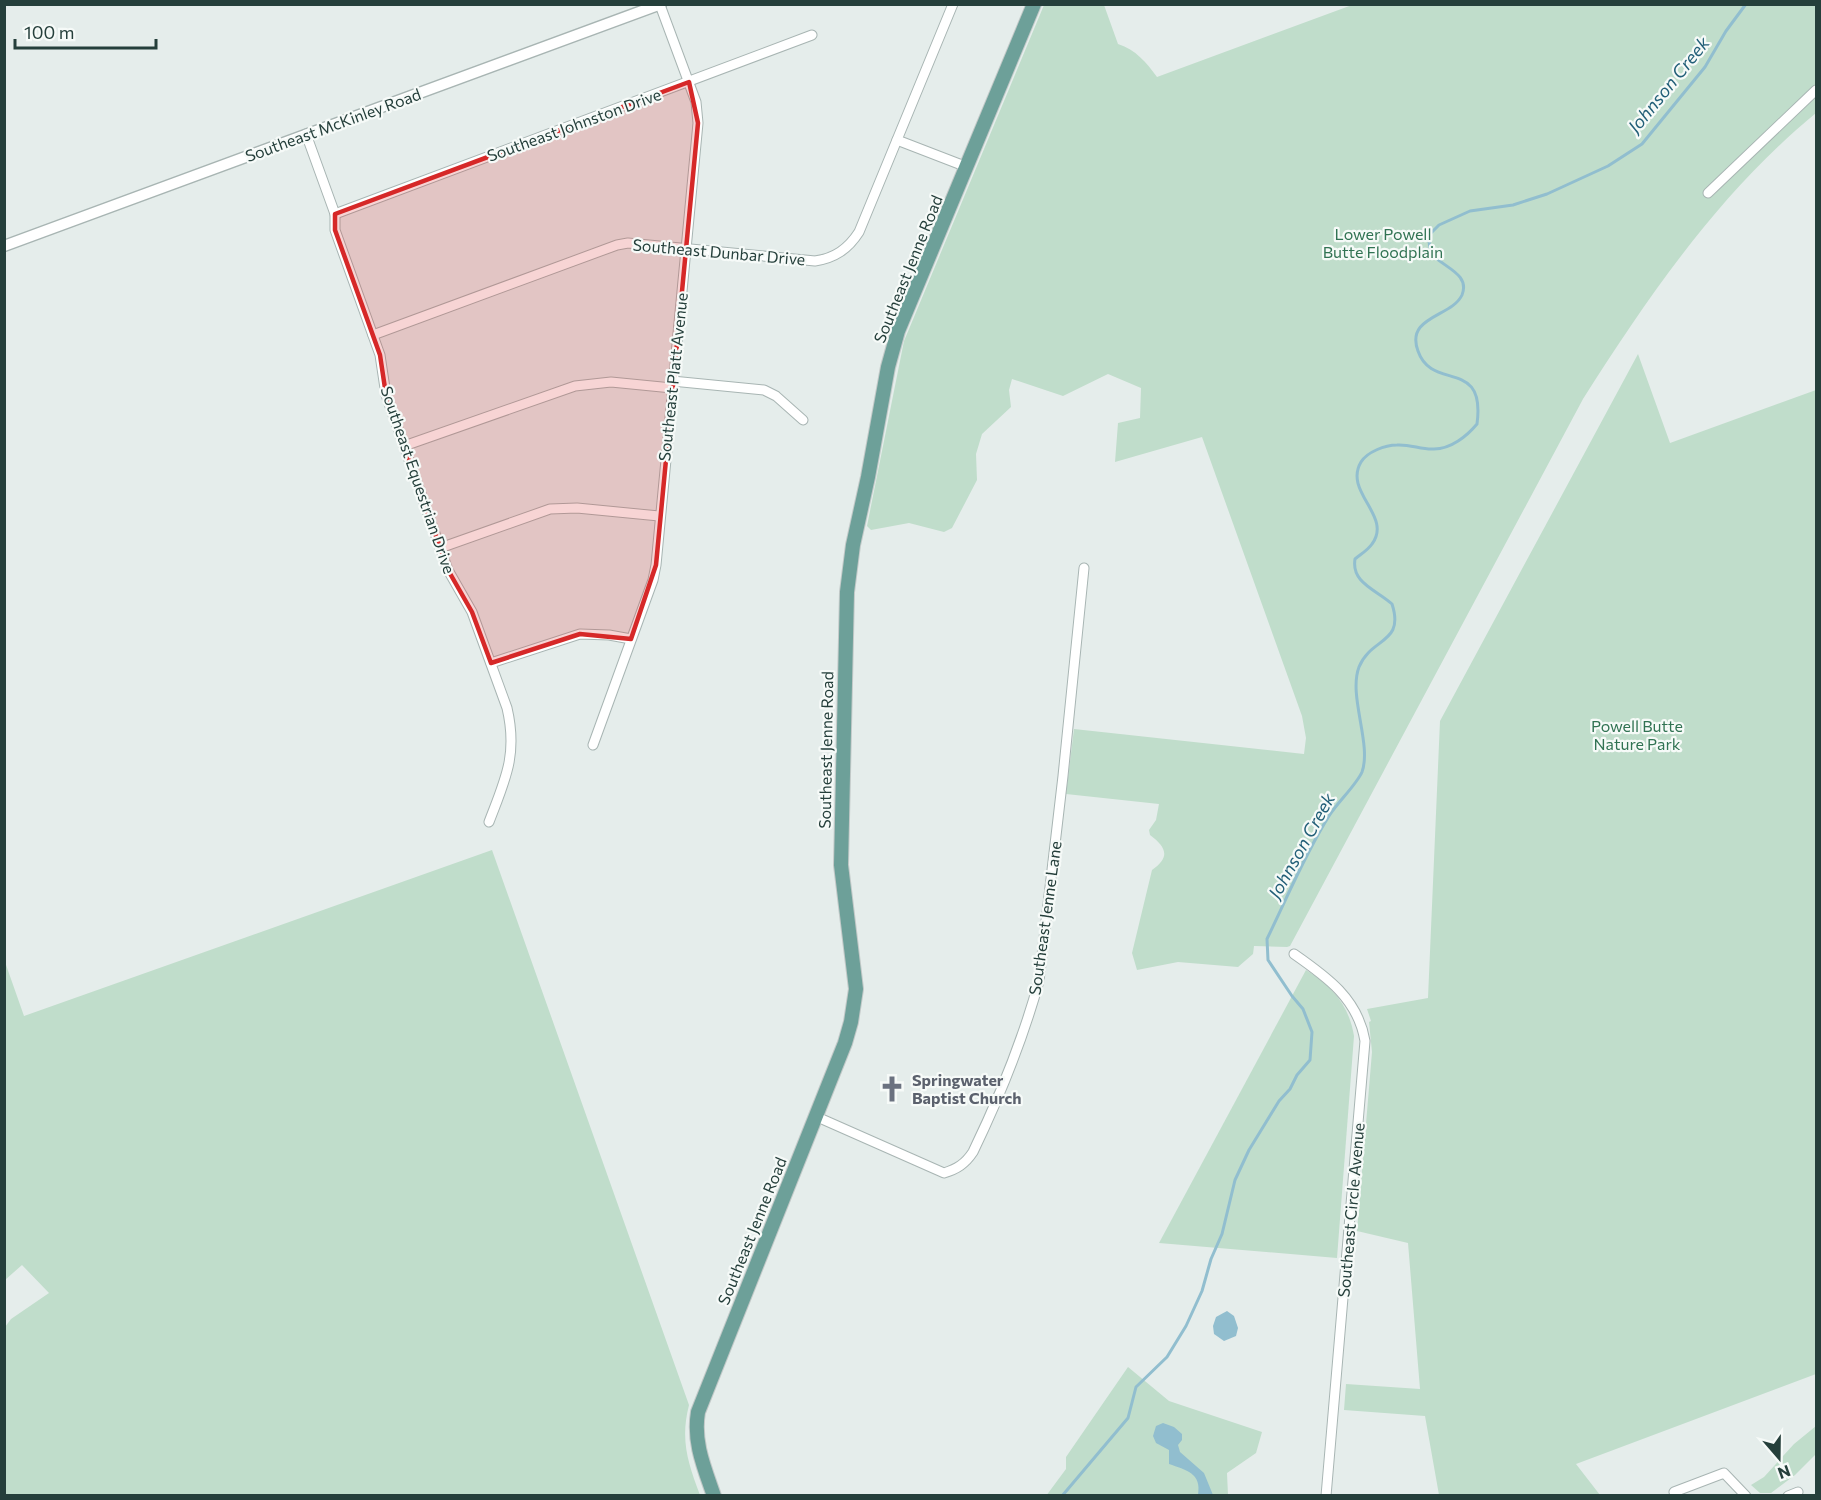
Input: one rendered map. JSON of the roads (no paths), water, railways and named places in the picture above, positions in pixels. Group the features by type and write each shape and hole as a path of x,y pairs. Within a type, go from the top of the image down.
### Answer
{"main road":[{"name":"Southeast Jenne Road","path":"714,1496 697,1442 698,1412 848,1032 854,1010 856,989 854,961 842,889 840,832 847,592 853,545 891,352 910,301 1034,4"}],"street":[{"name":"Southeast Dunbar Drive","path":"373,335 617,244 628,243 815,261 837,255 846,249 859,232 953,4"},
{"name":"Southeast Platt Avenue","path":"593,745 652,580 698,123 696,102 661,5"},
{"name":"Southeast McKinley Road","path":"4,246 661,5"},
{"name":"Southeast Johnston Drive","path":"335,214 812,35"},
{"path":"1708,193 1816,90"},
{"name":"Southeast Equestrian Drive","path":"306,134 335,214 335,230 373,335 382,365 386,395 448,570 472,612 507,708 512,756 489,822"},
{"path":"897,140 967,167"},
{"path":"404,446 583,384 611,382 764,390 776,396 803,420"},
{"path":"440,548 550,509 577,508 659,516"},
{"name":"Southeast Jenne Lane","path":"815,1116 944,1173 958,1168 974,1152 1004,1080 1039,981 1064,776 1084,568"},
{"path":"491,663 580,634 609,635 631,639"},
{"name":"Southeast Circle Avenue","path":"1294,954 1330,980 1348,999 1360,1019 1365,1041 1326,1496"},
{"path":"1674,1492 1724,1473 1746,1496"},
{"path":"1788,1496 1798,1492"}],"water":[{"path":"1227,1311 1234,1316 1238,1328 1236,1336 1224,1341 1214,1334 1213,1326 1216,1317"},
{"path":"1163,1423 1174,1427 1182,1434 1182,1440 1178,1445 1180,1452 1204,1473 1213,1495 1198,1495 1198,1482 1195,1477 1169,1464 1169,1450 1156,1443 1153,1436 1156,1426"}],"waterway":[{"name":"Johnson Creek","path":"1062,1496 1128,1418 1136,1387 1167,1357 1186,1326 1202,1291 1211,1259 1222,1234 1235,1180 1249,1150 1279,1101 1310,1060 1312,1032 1303,1009 1268,960 1267,939 1320,831 1362,772 1364,748 1356,679 1364,657 1390,634 1394,626 1395,617 1392,604 1366,585 1357,574 1355,567 1355,559 1372,544 1377,534 1377,524 1358,484 1357,473 1364,458 1377,450 1397,445 1429,449 1446,447 1458,441 1477,424 1478,403 1474,390 1466,382 1434,370 1425,363 1418,351 1416,339 1418,331 1431,318 1457,302 1464,288 1460,277 1433,255 1429,235 1439,225 1470,211 1513,205 1547,194 1608,166 1642,144 1705,67 1726,31 1746,4"}],"place":[{"name":"Springwater Baptist Church","path":"892,1089"}],"park label":[{"name":"Lower Powell Butte Floodplain","path":"1383,243"},
{"name":"Powell Butte Nature Park","path":"1637,735"}]}
